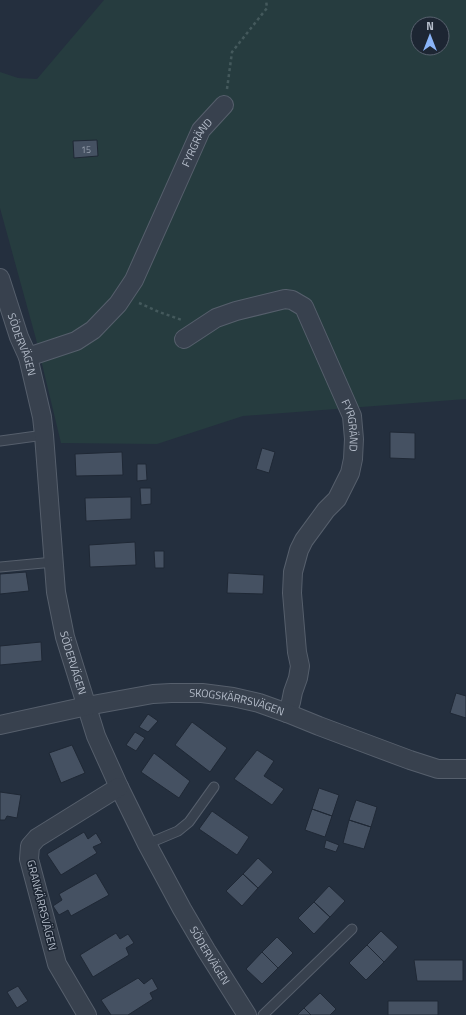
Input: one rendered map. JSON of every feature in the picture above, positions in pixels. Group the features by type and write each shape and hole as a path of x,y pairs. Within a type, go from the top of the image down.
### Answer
{"street":[{"name":"FYRGRÄND","path":"28,358 76,341 93,330 118,304 134,280 201,130 224,105"},
{"name":"SÖDERVÄGEN","path":"0,278 19,337 28,358 42,417 56,592 65,637 96,736 147,844 182,909 247,1015"},
{"name":"FYRGRÄND","path":"184,339 216,318 236,311 285,299 292,300 304,307 352,416 354,439 353,459 350,473 337,499 326,510 304,540 299,550 293,572 292,593 297,652 300,666 298,678 287,713"},
{"name":"SKOGSKÄRRSVÄGEN","path":"0,725 87,706 153,694 202,693 233,697 287,713 410,760 438,769 466,769"},
{"name":"GRANKÄRRSVÄGEN","path":"87,1015 57,964 29,859 30,846 37,838 119,787"}],"lane":[{"path":"0,441 44,435"},
{"path":"0,567 54,562"},
{"path":"147,844 178,831 188,822 214,787"},
{"path":"263,1015 352,928"}],"path":[{"path":"224,105 232,52 267,8 266,0"},
{"path":"118,304 131,299 159,312 182,320 184,339"}],"green space":[{"path":"104,0 466,0 466,399 243,416 157,444 61,443 36,339 0,208 0,72 18,78 37,79"}],"building":[{"path":"97,140 98,156 74,158 73,141"},
{"path":"390,432 415,433 415,459 390,458"},
{"path":"262,448 275,452 269,473 256,469"},
{"path":"122,452 123,475 76,476 75,454"},
{"path":"137,464 146,464 147,480 137,481"},
{"path":"140,488 151,488 151,504 141,505"},
{"path":"131,497 131,519 86,521 85,498"},
{"path":"135,542 136,565 90,567 89,545"},
{"path":"154,551 164,551 164,568 155,568"},
{"path":"26,572 29,591 0,594 0,574"},
{"path":"228,573 264,575 263,594 227,593"},
{"path":"41,642 42,661 0,665 0,646"},
{"path":"456,693 466,696 466,718 450,713"},
{"path":"148,714 158,721 148,732 139,727"},
{"path":"192,722 227,748 210,772 175,745"},
{"path":"135,732 145,738 136,751 126,745"},
{"path":"72,745 85,773 61,783 49,753"},
{"path":"257,750 274,761 264,776 284,789 272,805 234,779"},
{"path":"154,753 190,781 179,798 141,772"},
{"path":"319,788 339,795 332,816 312,809"},
{"path":"0,792 21,795 17,818 7,816 5,820 0,820"},
{"path":"356,800 377,807 371,827 349,820"},
{"path":"312,809 332,816 325,837 305,830"},
{"path":"212,811 249,837 237,855 199,829"},
{"path":"349,820 371,827 364,849 343,843"},
{"path":"84,832 88,839 96,833 102,843 93,847 97,853 61,875 47,854"},
{"path":"326,840 339,845 336,852 324,848"},
{"path":"258,858 273,872 258,888 243,874"},
{"path":"96,873 109,895 71,916 68,910 59,915 53,906 62,900 59,894"},
{"path":"243,874 258,888 242,906 226,891"},
{"path":"329,886 345,901 330,917 314,902"},
{"path":"314,902 330,917 314,934 298,918"},
{"path":"381,931 398,947 384,962 367,945"},
{"path":"116,933 120,939 128,934 134,943 126,948 129,955 93,977 80,955"},
{"path":"277,937 293,953 278,968 262,952"},
{"path":"367,945 384,962 366,980 349,963"},
{"path":"262,952 278,968 262,984 246,969"},
{"path":"414,960 463,960 463,981 417,981"},
{"path":"138,978 144,984 152,978 158,989 150,993 153,999 128,1015 111,1015 101,1000"},
{"path":"18,986 28,1001 17,1008 7,992"},
{"path":"320,993 336,1009 330,1015 311,1015 304,1008"},
{"path":"388,1001 438,1001 438,1015 388,1015"},
{"path":"304,1008 311,1015 297,1015"}]}
